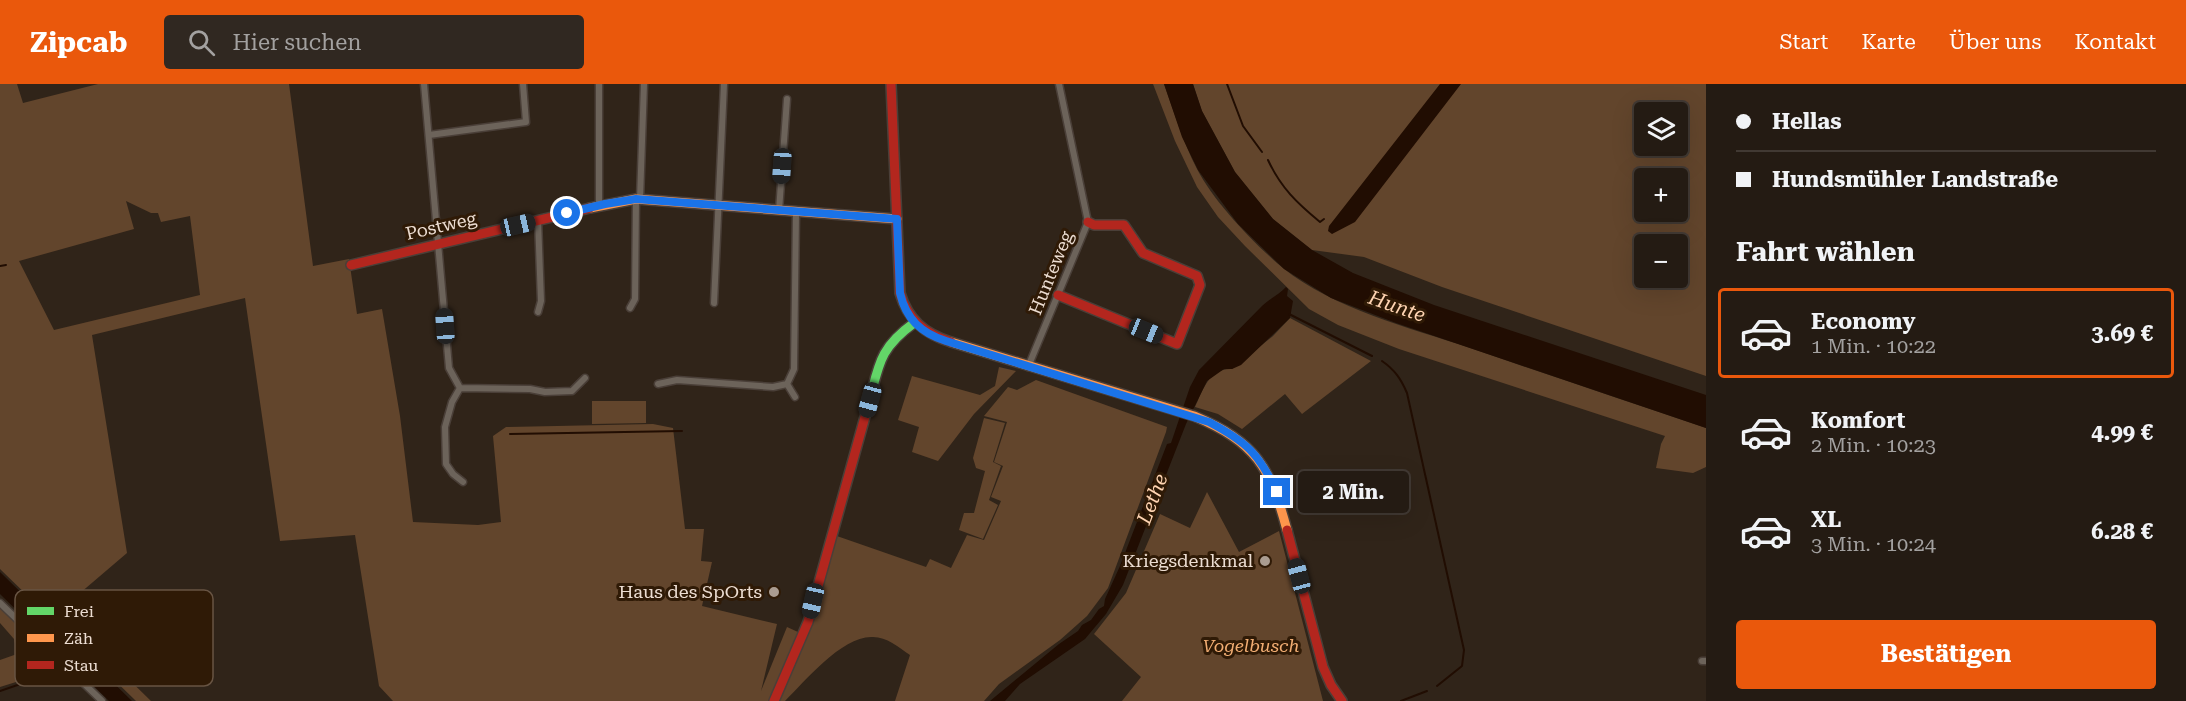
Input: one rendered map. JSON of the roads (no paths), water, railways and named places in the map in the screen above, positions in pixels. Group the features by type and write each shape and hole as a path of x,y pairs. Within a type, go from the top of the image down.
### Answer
{"street":[{"path":"424,84 449,368 460,388"},
{"path":"429,135 526,122 523,84"},
{"path":"599,84 599,205"},
{"path":"630,308 635,299 644,84"},
{"path":"714,303 724,84"},
{"path":"891,84 900,293 903,304 914,323 934,337 1194,416 1230,434 1246,445 1266,469 1283,513 1323,667 1342,701"},
{"name":"Hunteweg","path":"1028,367 1088,222 1059,84"},
{"path":"779,211 787,99"},
{"name":"Postweg","path":"351,265 599,205 638,199 897,219"},
{"path":"787,384 794,369 796,213"},
{"path":"538,220 541,301 538,312"},
{"path":"1058,295 1176,344 1181,333 1200,285 1197,276 1142,252 1132,233 1124,225 1094,225 1088,222"},
{"path":"774,701 808,622 882,355 899,333 914,323"},
{"path":"460,388 572,391 585,378"},
{"path":"658,384 677,380 773,387 787,384"},
{"path":"787,384 795,397"},
{"path":"460,388 452,402 445,427 446,464 463,482"},
{"path":"0,603 15,617"},
{"path":"86,686 102,701"}],"water":[{"name":"Hunte","path":"1164,84 1193,84 1202,111 1235,172 1273,219 1312,250 1353,273 1434,305 1706,395 1706,428 1396,323 1331,298 1284,269 1238,224 1198,170 1182,137"},
{"path":"1440,84 1461,84 1355,222 1332,234 1328,231 1329,226"},
{"name":"Lethe","path":"1286,287 1287,296 1293,301 1290,318 1241,365 1232,369 1224,369 1207,381 1186,424 1123,585 1106,614 1085,639 1020,684 1005,701 990,701 1078,631 1104,606 1167,444 1171,443 1190,387 1199,370 1262,306"},
{"path":"0,572 18,590 15,590 15,609 0,594"},
{"path":"94,686 117,686 132,701 109,701"}],"waterway":[{"path":"1227,84 1243,126 1262,152"},
{"path":"1268,160 1278,179 1297,201 1320,222 1324,219"},
{"path":"0,266 6,265"},
{"path":"1289,314 1372,356"},
{"path":"1382,361 1397,375 1407,393 1464,650 1462,666 1437,686"},
{"path":"510,434 682,431"},
{"path":"0,691 15,686"},
{"path":"1401,701 1427,691"}],"place":[{"name":"Kriegsdenkmal","path":"1265,561"},
{"name":"Haus des SpOrts","path":"774,592"}],"park label":[{"name":"Vogelbusch","path":"1251,646"}]}
